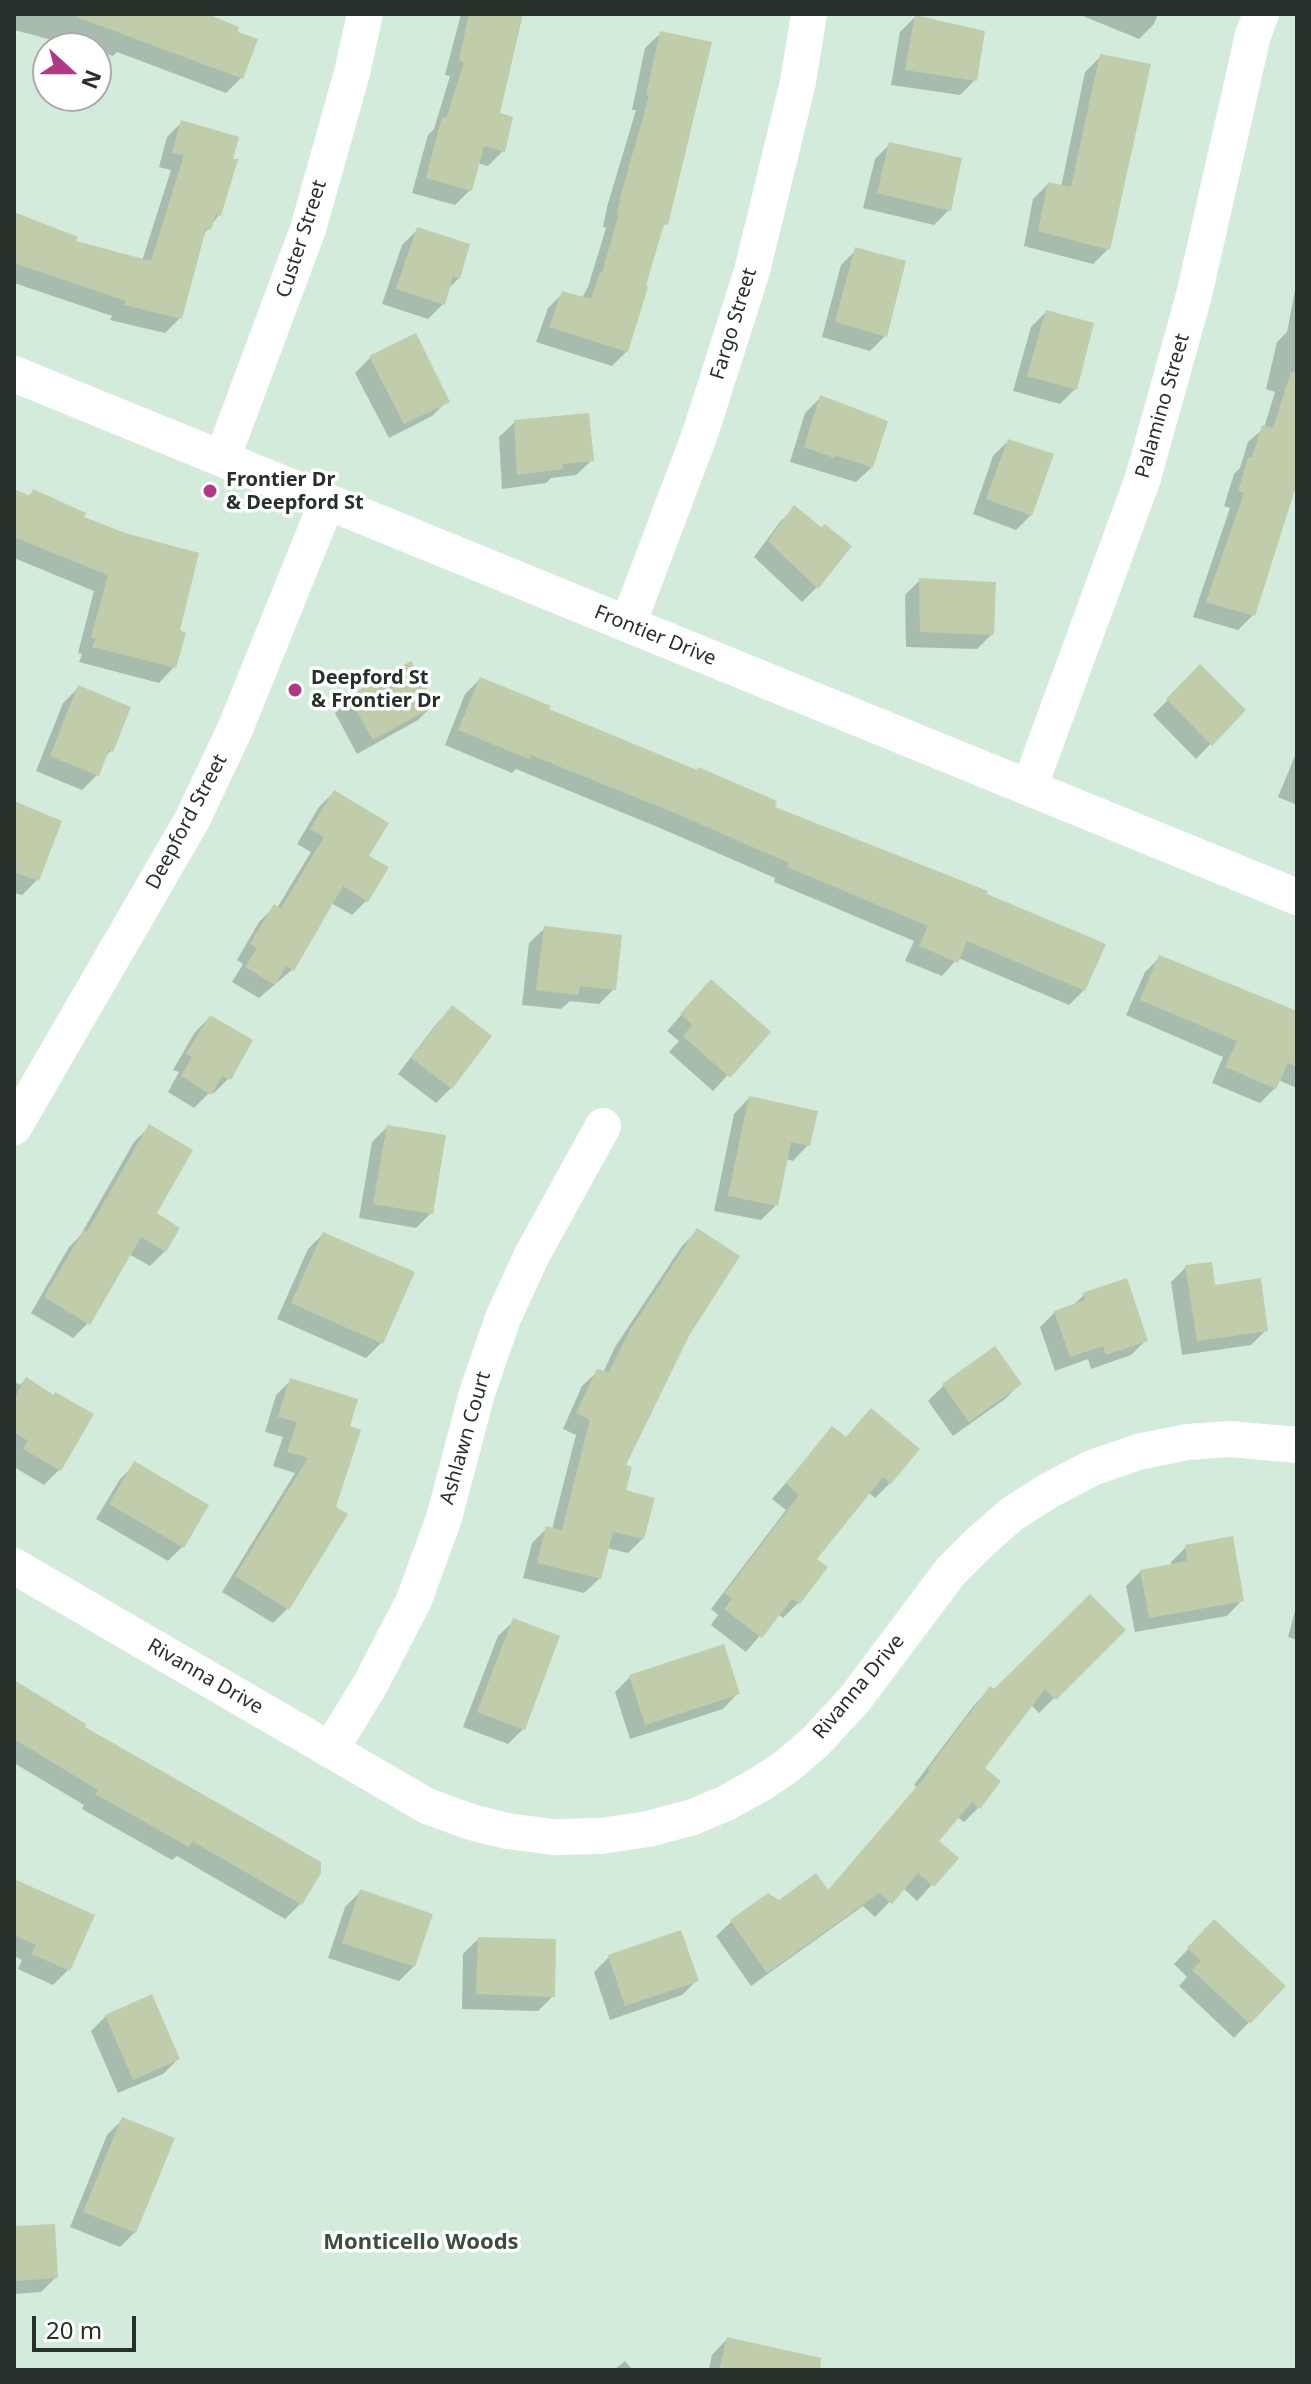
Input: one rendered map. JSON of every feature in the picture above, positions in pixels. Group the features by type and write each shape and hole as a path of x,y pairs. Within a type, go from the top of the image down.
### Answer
{"street":[{"name":"Custer Street","path":"222,459 308,229 352,73 365,14"},
{"name":"Fargo Street","path":"628,624 700,434 752,271 798,82 809,14"},
{"name":"Palamino Street","path":"1029,788 1143,478 1194,295 1253,35 1261,14"},
{"name":"Frontier Drive","path":"14,374 1297,897"},
{"name":"Deepford Street","path":"14,1127 192,820 235,729 327,502"},
{"name":"Ashlawn Court","path":"330,1750 366,1692 414,1600 444,1518 477,1393 503,1318 532,1255 603,1126"},
{"name":"Rivanna Drive","path":"14,1566 427,1806 507,1831 554,1837 601,1836 648,1829 693,1817 762,1783 815,1742 854,1700 950,1572 1001,1523 1048,1491 1092,1468 1138,1452 1187,1442 1230,1439 1297,1445"}],"building":[{"path":"78,14 208,14 239,27 238,32 258,39 243,79 77,17"},
{"path":"469,14 523,14 500,113 513,117 505,152 484,146 472,191 426,178 442,117 446,119 464,62 459,60"},
{"path":"915,15 985,31 977,81 905,70"},
{"path":"660,31 712,42 668,225 664,224 628,352 549,327 562,291 591,299 602,273 649,96 646,95"},
{"path":"1100,54 1151,64 1110,250 1038,231 1048,182 1071,187"},
{"path":"181,120 239,137 233,159 238,159 221,216 216,214 211,230 206,229 182,319 124,305 126,301 14,263 14,212 78,237 76,241 151,261 184,155 172,153"},
{"path":"889,142 962,158 951,211 877,193"},
{"path":"417,227 470,244 460,279 453,276 445,305 396,289"},
{"path":"855,247 906,261 887,337 835,322"},
{"path":"1046,310 1094,323 1077,390 1027,376"},
{"path":"416,333 450,402 404,424 369,356"},
{"path":"1291,372 1297,372 1297,483 1255,616 1206,602 1244,493 1238,491 1248,457 1252,458 1262,425 1273,428"},
{"path":"820,395 888,421 873,468 804,447"},
{"path":"589,413 594,461 563,464 563,469 517,475 514,420"},
{"path":"1008,439 1054,454 1032,516 986,499"},
{"path":"14,489 30,496 33,489 86,513 84,517 125,533 199,553 180,630 186,633 176,668 92,647 96,639 91,638 108,575 14,537"},
{"path":"794,505 852,546 818,589 768,541"},
{"path":"919,578 996,582 994,635 920,632"},
{"path":"411,661 436,705 373,740 348,696"},
{"path":"1200,664 1246,710 1212,746 1166,699"},
{"path":"480,677 551,706 549,709 777,801 775,807 988,891 987,894 1106,944 1085,991 967,941 958,963 919,946 928,926 787,867 789,863 675,813 531,755 529,759 458,730"},
{"path":"78,685 131,707 113,752 109,750 99,776 50,756"},
{"path":"334,790 389,823 369,856 389,867 368,902 343,886 294,971 286,966 275,985 245,967 257,948 250,944 274,904 281,908 324,837 310,829"},
{"path":"14,801 62,821 39,881 14,872"},
{"path":"544,926 622,935 616,990 580,986 578,995 536,990"},
{"path":"1159,955 1297,1011 1297,1067 1288,1063 1276,1089 1225,1067 1237,1041 1140,1000"},
{"path":"711,979 771,1032 730,1078 683,1036 692,1025 680,1014"},
{"path":"452,1005 492,1036 452,1089 411,1058"},
{"path":"210,1015 253,1040 231,1080 222,1076 211,1095 181,1076 192,1057 186,1054"},
{"path":"749,1096 818,1111 810,1146 791,1142 778,1206 728,1196"},
{"path":"149,1124 193,1150 157,1213 180,1228 166,1252 141,1237 90,1325 44,1297 84,1230 87,1232"},
{"path":"387,1125 446,1135 433,1214 373,1204"},
{"path":"697,1228 740,1256 689,1336 626,1465 632,1467 626,1490 655,1498 644,1539 613,1532 601,1579 537,1563 546,1526 562,1530 590,1420 576,1413 597,1369 609,1372 630,1330"},
{"path":"323,1232 415,1272 383,1344 291,1303"},
{"path":"1212,1262 1215,1285 1261,1278 1268,1331 1197,1341 1185,1265"},
{"path":"1127,1278 1148,1341 1106,1355 1103,1346 1070,1357 1054,1311 1085,1300 1082,1293"},
{"path":"995,1346 1022,1384 969,1422 942,1384"},
{"path":"26,1377 54,1395 55,1392 94,1414 61,1471 23,1449 28,1441 14,1432 14,1399"},
{"path":"290,1378 358,1399 350,1426 361,1430 336,1507 348,1514 289,1610 235,1576 308,1458 287,1452 297,1422 278,1417"},
{"path":"871,1408 920,1449 891,1484 883,1477 817,1559 828,1567 800,1604 792,1599 762,1638 724,1609 732,1599 725,1593 799,1495 786,1483 832,1426 846,1437"},
{"path":"134,1461 209,1505 184,1548 109,1504"},
{"path":"1233,1536 1244,1601 1149,1618 1140,1570 1187,1561 1185,1545"},
{"path":"1090,1594 1126,1630 1056,1700 1045,1689 985,1768 1001,1781 980,1809 972,1802 939,1841 959,1858 934,1887 918,1873 892,1904 879,1893 767,1973 730,1920 768,1893 779,1900 816,1873 828,1890 930,1771 928,1769 990,1686 994,1689"},
{"path":"513,1618 560,1636 525,1730 477,1712"},
{"path":"724,1644 740,1694 645,1725 629,1675"},
{"path":"14,1680 86,1724 85,1727 321,1862 321,1873 302,1905 192,1841 189,1847 95,1794 98,1790 14,1739"},
{"path":"14,1879 95,1915 70,1971 31,1954 36,1945 14,1935"},
{"path":"360,1889 433,1914 415,1967 342,1943"},
{"path":"1214,1919 1286,1986 1250,2024 1192,1970 1201,1961 1187,1948"},
{"path":"681,1930 699,1981 625,2006 608,1955"},
{"path":"478,1937 556,1939 555,1997 476,1994"},
{"path":"152,1994 180,2059 133,2080 105,2015"},
{"path":"122,2117 175,2138 136,2233 83,2212"},
{"path":"55,2224 58,2278 14,2281 14,2226"},
{"path":"727,2337 821,2358 820,2370 719,2370"}],"place":[{"name":"Frontier Dr & Deepford St","path":"210,491"},
{"name":"Deepford St & Frontier Dr","path":"295,690"}],"district":[{"name":"Monticello Woods","path":"421,2243"}]}
